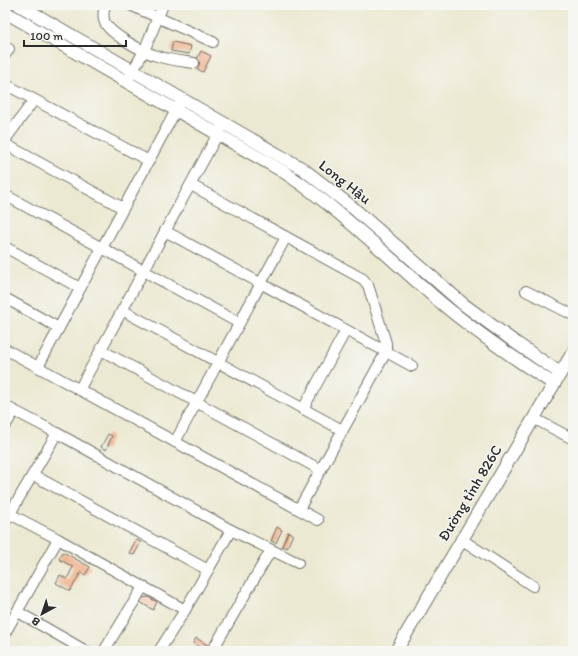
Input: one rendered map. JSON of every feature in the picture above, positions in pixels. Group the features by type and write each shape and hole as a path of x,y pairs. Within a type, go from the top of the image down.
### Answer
{"main road":[{"name":"Long Hậu","path":"19,5 285,158 336,194 463,304 560,373"},
{"name":"Long Hậu","path":"5,12 284,172 338,211 461,319 554,384"},
{"name":"Đường tỉnh 826C","path":"396,651 573,352"}],"street":[{"path":"105,5 104,21 110,29 127,41 154,55 179,58 194,63"},
{"path":"130,5 213,42"},
{"path":"127,81 144,51 163,5"},
{"path":"5,47 9,49 5,55"},
{"path":"5,84 149,162"},
{"path":"38,367 182,99"},
{"path":"5,140 34,100"},
{"path":"79,390 224,123"},
{"path":"5,144 123,208"},
{"path":"190,185 366,281 386,342 386,352 299,509"},
{"path":"5,195 239,323"},
{"path":"165,232 412,366"},
{"path":"175,442 286,237"},
{"path":"5,247 80,288"},
{"path":"526,291 573,315"},
{"path":"5,298 59,328"},
{"path":"122,310 342,430"},
{"path":"303,409 346,330"},
{"path":"5,349 318,520"},
{"path":"101,350 321,470"},
{"path":"5,426 10,408 231,530 298,563"},
{"path":"533,418 573,439"},
{"path":"57,433 8,518 58,540 185,610"},
{"path":"33,475 208,570"},
{"path":"159,651 185,610 231,530"},
{"path":"461,539 533,586"},
{"path":"5,633 58,540"},
{"path":"212,651 271,550"},
{"path":"104,651 143,587"},
{"path":"18,612 86,651"}],"building":[{"path":"173,42 191,46 189,54 171,51"},
{"path":"201,51 211,56 203,72 193,67"},
{"path":"108,434 112,436 106,450 101,447"},
{"path":"277,527 282,530 276,543 271,541"},
{"path":"288,532 293,534 287,548 282,546"},
{"path":"136,540 141,542 134,555 129,553"},
{"path":"63,552 90,567 85,575 81,572 70,591 56,583 60,575 67,579 73,567 59,559"},
{"path":"148,597 157,602 153,610 140,602 142,598"},
{"path":"196,638 209,646 206,650 193,643"}]}
